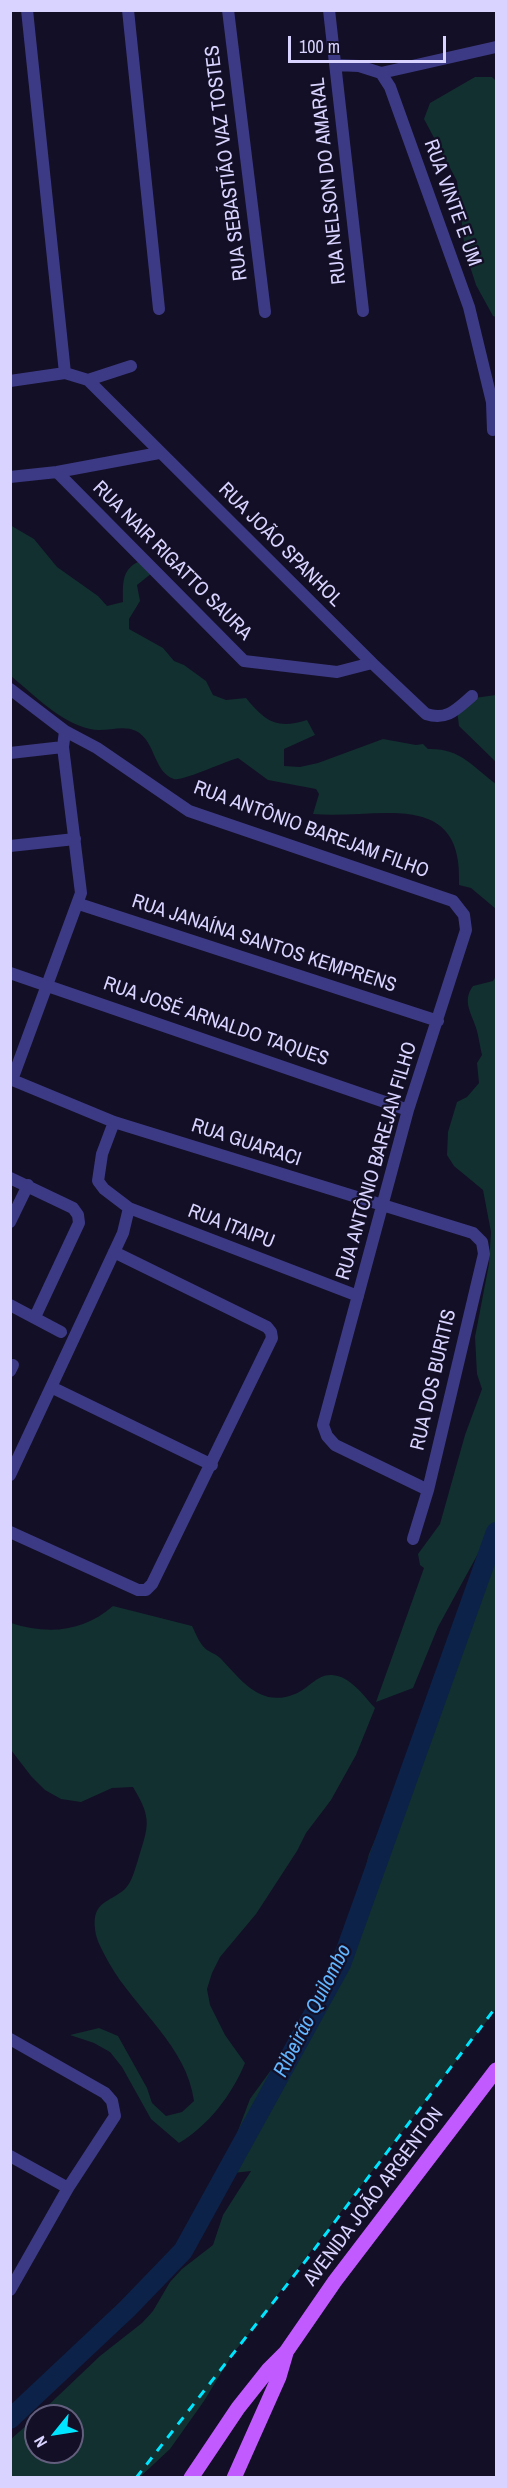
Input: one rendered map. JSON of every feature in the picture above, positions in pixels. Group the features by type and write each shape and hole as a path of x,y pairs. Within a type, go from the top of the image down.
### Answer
{"main road":[{"name":"AVENIDA JOÃO ARGENTON","path":"191,2478 238,2408 269,2369 286,2352 335,2282 496,2070"},
{"name":"AVENIDA JOÃO ARGENTON","path":"234,2478 279,2377 286,2352"}],"street":[{"path":"10,381 65,373 27,10"},
{"path":"128,10 159,309"},
{"name":"RUA SEBASTIÃO VAZ TOSTES","path":"228,10 265,312"},
{"name":"RUA NELSON DO AMARAL","path":"329,10 363,311"},
{"path":"336,64 359,66 381,73 496,47"},
{"name":"RUA VINTE E UM","path":"381,73 390,87 469,307 492,402 493,430"},
{"path":"88,380 131,366"},
{"name":"RUA JOÃO SPANHOL","path":"65,373 88,380 159,453 426,714 437,718 450,715 472,696"},
{"path":"10,477 57,472 159,453"},
{"name":"RUA NAIR RIGATTO SAURA","path":"57,472 244,661 337,672 372,663"},
{"name":"RUA ANTÔNIO BAREJAM FILHO","path":"10,688 65,731 97,748 189,812 453,901"},
{"path":"11,1080 79,904 81,893 63,747 65,731"},
{"path":"10,753 63,747"},
{"path":"10,846 75,839"},
{"name":"RUA ANTÔNIO BAREJAN FILHO","path":"428,1490 335,1444 327,1436 323,1425 380,1206 408,1110 466,930 464,915 453,901"},
{"name":"RUA JANAÍNA SANTOS KEMPRENS","path":"79,904 438,1021"},
{"name":"RUA JOSÉ ARNALDO TAQUES","path":"10,973 408,1110"},
{"name":"RUA GUARACI","path":"11,1080 114,1122 473,1233"},
{"name":"RUA ITAIPU","path":"114,1122 102,1154 98,1181 104,1189 129,1208 358,1296"},
{"path":"10,1178 73,1208 78,1215 79,1223 35,1317"},
{"path":"10,1222 28,1185"},
{"path":"10,1475 123,1233 129,1208"},
{"name":"RUA DOS BURITIS","path":"414,1539 428,1490 484,1254 482,1242 473,1233"},
{"path":"10,1532 138,1590 146,1590 152,1584 212,1464 272,1338 272,1332 114,1252"},
{"path":"10,1305 61,1332"},
{"path":"51,1387 212,1464"},
{"path":"10,2039 105,2093 112,2101 114,2115 14,2275 10,2290"},
{"path":"10,2156 68,2188"}],"green space":[{"path":"475,77 492,77 496,81 496,317 493,316 476,285 465,251 457,181 424,119 430,103"},
{"path":"10,525 34,539 57,567 98,596 107,606 123,602 124,579 132,565 138,562 152,573 137,585 140,601 129,619 129,629 163,648 174,661 184,665 206,681 213,695 226,700 246,698 265,718 279,723 287,724 307,720 315,735 284,749 284,766 300,767 318,763 383,739 416,745 423,744 428,749 439,749 465,759 496,784 496,909 471,888 459,885 457,854 447,833 432,821 412,815 388,813 313,814 319,794 316,789 268,780 238,758 174,779 162,770 143,736 136,731 125,728 90,729 68,720 48,707 11,676"},
{"path":"496,695 496,762 459,726 457,710 467,699"},
{"path":"496,976 496,1525 438,1627 413,1688 376,1702 424,1568 420,1565 418,1554 440,1524 465,1435 482,1389 477,1374 475,1337 489,1264 491,1232 483,1190 454,1166 447,1155 448,1132 457,1102 467,1097 479,1083 477,1063 482,1055 468,998 473,986 493,981"},
{"path":"496,1554 496,2009 272,2302 273,2305 234,2352 204,2401 170,2449 140,2477 11,2477 11,2439 24,2428 24,2464 84,2464 84,2404 50,2404 100,2356 142,2323 153,2311 170,2282 182,2269 213,2245 223,2215 251,2171 233,2173 228,2167 228,2157 250,2099 271,2070 293,2053 312,2021 347,1940 369,1854 401,1778 434,1686 447,1663"},
{"path":"113,1606 192,1626 205,1648 220,1658 245,1684 262,1695 272,1698 295,1694 317,1679 332,1675 350,1682 375,1708 356,1755 331,1800 306,1833 256,1914 220,1957 212,1973 207,1989 210,2005 225,2035 245,2063 218,2109 200,2128 179,2143 151,2119 122,2067 110,2052 94,2043 70,2035 99,2028 118,2036 147,2088 152,2103 166,2116 182,2112 194,2101 189,2081 171,2045 120,1980 109,1963 96,1933 95,1920 99,1908 130,1883 146,1831 144,1808 133,1787 112,1788 81,1802 61,1799 45,1790 11,1750 11,1623 38,1629 65,1629 90,1621"}],"waterway":[{"name":"Ribeirão Quilombo","path":"10,2419 127,2309 183,2251 341,1964 496,1532"}],"railway":[{"path":"136,2478 307,2259 496,2007"}]}
